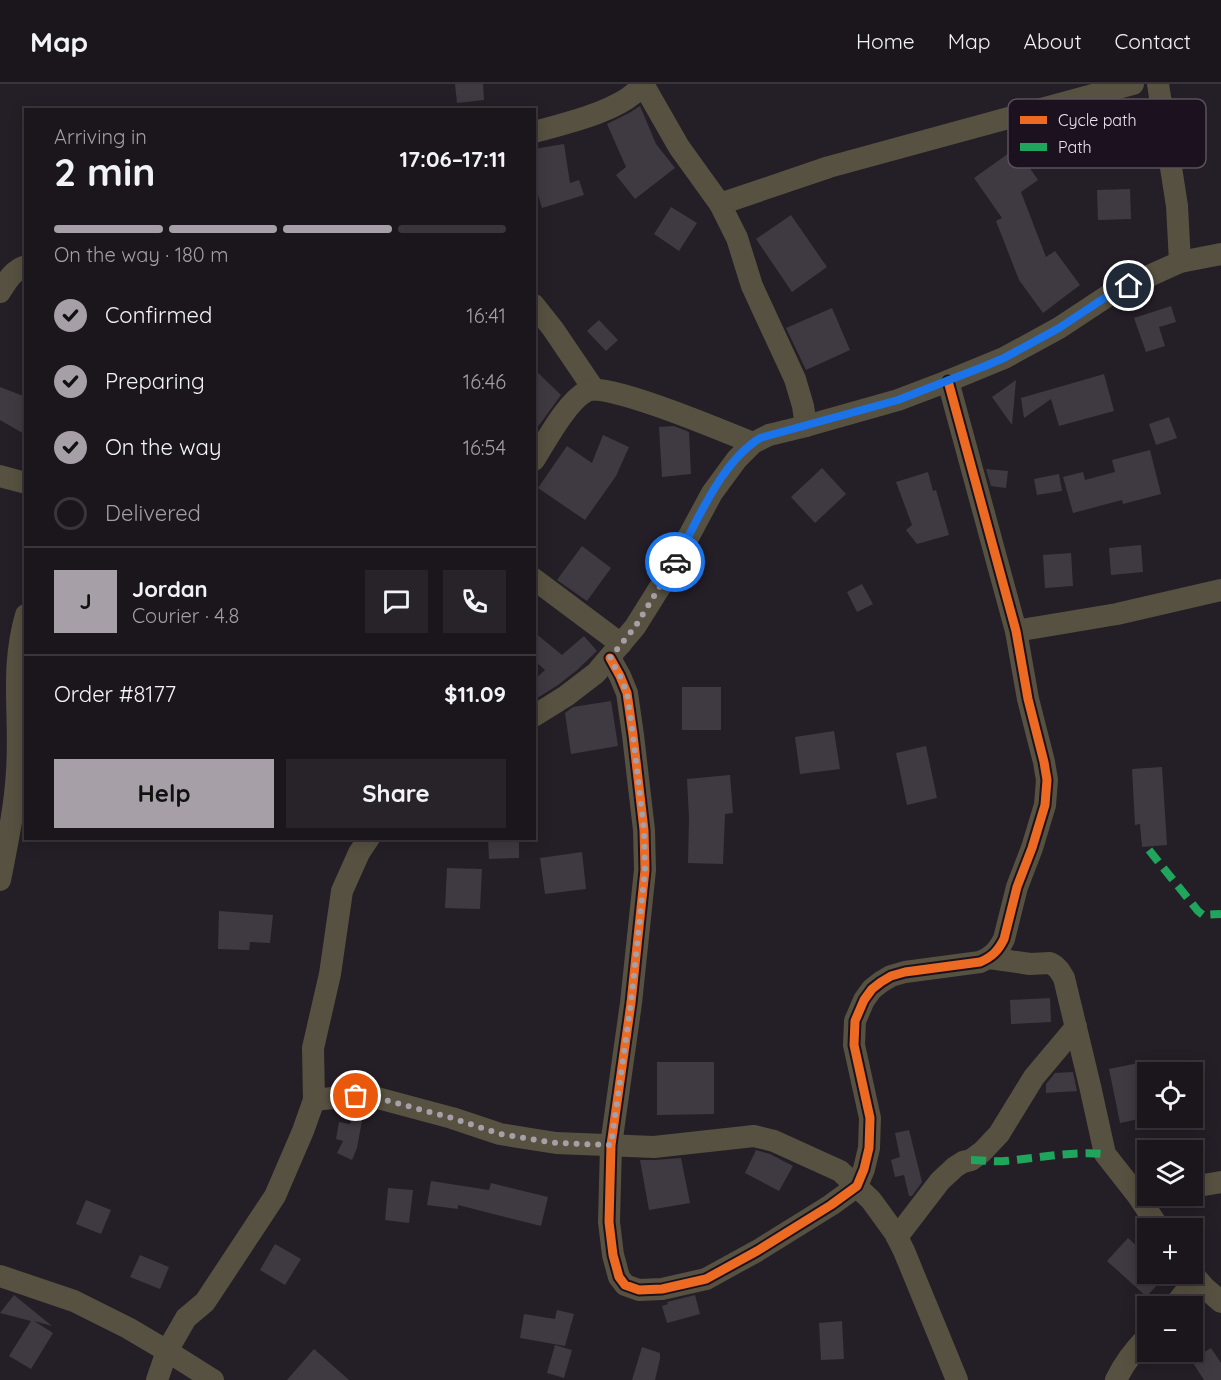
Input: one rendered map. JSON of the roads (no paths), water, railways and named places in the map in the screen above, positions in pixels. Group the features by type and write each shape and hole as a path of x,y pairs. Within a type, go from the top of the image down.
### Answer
{"street":[{"path":"536,131 575,121 611,107 633,94 643,84 679,147 720,204 737,238 752,286 795,379 806,426"},
{"path":"1078,99 1133,84"},
{"path":"1158,84 1160,99"},
{"path":"720,204 829,167 1008,118"},
{"path":"1171,168 1177,206 1180,262"},
{"path":"536,715 596,673 635,627 670,571 712,493 726,472 753,443 769,435 898,400 948,381 1004,358 1059,328 1109,295 1180,262 1221,254"},
{"path":"0,292 11,275 24,267"},
{"path":"536,308 593,388"},
{"path":"536,581 615,651 620,676 627,693 644,830 645,870 631,1003 611,1145 609,1222 613,1255 619,1276 625,1286 639,1290 662,1289 706,1279 758,1251 857,1186 869,1148 870,1129 870,1118 854,1045 855,1021 864,1000 872,989 891,976 980,962 989,958 1004,939 1017,887 1045,805 1047,780 1028,699 1016,631 948,381"},
{"path":"536,457 562,416 576,400 593,388 669,409 753,443"},
{"path":"0,476 24,482"},
{"path":"1016,631 1117,614 1221,590"},
{"path":"0,880 13,812 18,770 17,666 18,648 24,623"},
{"path":"157,1380 167,1351 186,1318 205,1302 275,1196 303,1131 314,1100 314,1048 330,974 342,891 359,853 368,840"},
{"path":"989,958 1030,964 1050,963 1064,978 1105,1154 1137,1190"},
{"path":"897,1237 940,1181 955,1167 972,1160 999,1134 1034,1077 1076,1027"},
{"path":"314,1100 370,1096 452,1118 500,1134 556,1143 654,1147 754,1136 774,1141 840,1171 871,1200 897,1237 957,1380"},
{"path":"1203,1185 1221,1182"},
{"path":"0,1276 74,1301 128,1328 213,1380"},
{"path":"1203,1280 1221,1302"},
{"path":"1185,1296 1199,1284"},
{"path":"1116,1380 1122,1367 1137,1348"}]}
